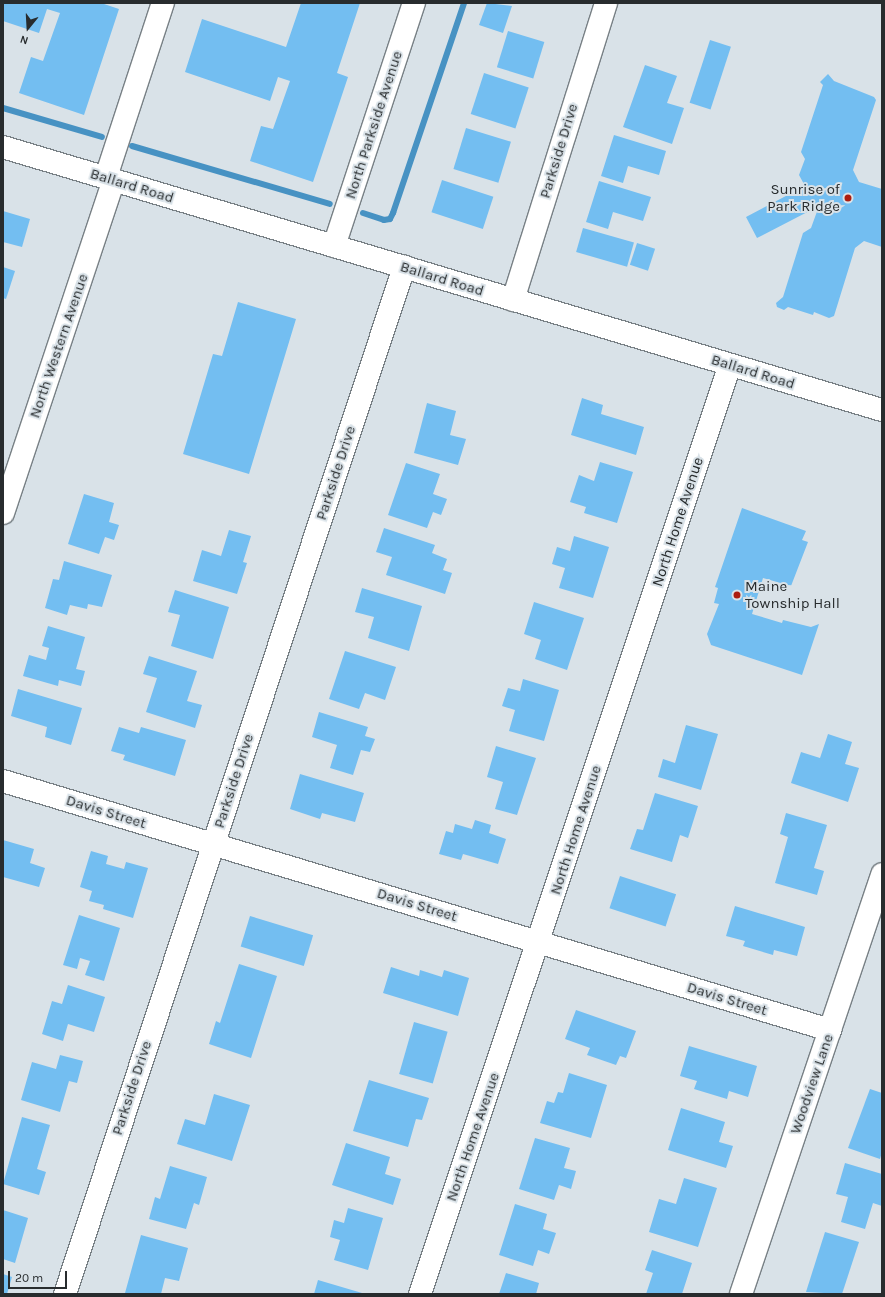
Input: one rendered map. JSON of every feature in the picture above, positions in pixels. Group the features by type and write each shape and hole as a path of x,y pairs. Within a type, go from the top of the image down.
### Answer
{"street":[{"name":"North Western Avenue","path":"3,513 110,179 163,3"},
{"name":"North Parkside Avenue","path":"334,246 414,3"},
{"name":"Parkside Drive","path":"513,300 606,3"},
{"name":"Ballard Road","path":"3,147 882,410"},
{"name":"Parkside Drive","path":"64,1294 404,267"},
{"name":"North Home Avenue","path":"420,1294 539,942 730,365"},
{"name":"Davis Street","path":"3,781 830,1030"},
{"name":"Woodview Lane","path":"741,1294 882,874"}],"building":[{"path":"3,3 101,3 119,9 84,115 19,93 31,57 43,61 60,13 47,9 39,33 3,21"},
{"path":"301,3 360,3 337,73 348,77 313,182 250,161 261,126 273,129 290,81 278,77 270,101 185,72 202,19 286,47"},
{"path":"487,3 512,6 503,33 479,25"},
{"path":"508,31 544,42 533,78 497,67"},
{"path":"710,40 731,47 711,110 690,103"},
{"path":"645,65 677,76 667,103 684,108 672,144 623,127"},
{"path":"484,73 529,88 515,128 471,114"},
{"name":"Sunrise of Park Ridge","path":"828,74 834,81 874,97 876,100 853,170 859,182 882,189 882,247 864,241 855,248 834,316 829,318 814,312 813,315 788,307 784,310 777,307 776,303 783,297 803,233 811,228 819,206 757,238 746,217 805,186 799,175 805,159 801,152 823,85 820,82"},
{"path":"466,128 511,142 498,183 453,169"},
{"path":"614,135 666,151 659,175 628,166 623,183 601,176"},
{"path":"442,180 493,197 483,229 431,212"},
{"path":"599,181 651,197 643,221 613,212 608,229 586,222"},
{"path":"3,211 30,219 22,247 3,242"},
{"path":"583,228 634,243 627,267 576,252"},
{"path":"637,243 655,249 648,271 630,265"},
{"path":"3,267 15,271 6,299 3,298"},
{"path":"238,302 296,319 249,474 183,454 213,354 222,356"},
{"path":"582,398 603,405 601,414 644,427 636,455 571,435"},
{"path":"427,403 456,411 450,435 466,439 458,465 414,453"},
{"path":"600,462 633,472 617,523 584,513 586,507 570,502 579,475 594,481"},
{"path":"406,463 440,474 433,494 447,499 441,515 433,512 427,528 388,515"},
{"path":"84,494 114,503 109,522 119,525 114,540 105,537 99,554 68,544"},
{"name":"Maine Township Hall","path":"742,508 806,531 802,540 808,542 791,586 763,578 752,614 782,623 783,620 811,627 819,624 802,675 711,645 707,634 719,604 714,603 718,588 715,587"},
{"path":"384,528 435,545 432,553 447,559 443,570 452,573 445,594 386,575 392,557 376,552"},
{"path":"229,530 251,536 243,562 247,563 237,594 193,581 202,550 221,556"},
{"path":"574,536 609,547 593,598 559,588 565,568 552,564 557,547 570,551"},
{"path":"64,561 112,575 102,607 88,604 87,609 70,605 67,615 45,608 53,579 59,580"},
{"path":"362,588 422,606 409,651 368,638 374,617 355,612"},
{"path":"175,590 229,607 213,659 171,646 180,615 168,612"},
{"path":"534,602 584,618 567,670 535,659 541,640 524,634"},
{"path":"48,626 85,637 76,669 85,671 81,686 59,680 58,686 23,676 29,655 46,660 49,648 42,646"},
{"path":"345,651 396,667 385,700 365,693 359,709 329,699"},
{"path":"149,656 197,671 187,701 202,705 195,728 146,712 157,678 143,674"},
{"path":"523,679 559,690 544,741 509,731 515,710 502,706 508,688 520,691"},
{"path":"18,689 82,708 71,745 45,737 47,727 11,716"},
{"path":"319,712 368,727 365,736 375,739 370,752 361,750 353,775 330,768 337,745 312,737"},
{"path":"686,725 718,734 701,790 658,777 663,759 675,763"},
{"path":"119,727 139,733 141,727 186,740 175,776 123,760 125,755 111,751"},
{"path":"828,734 852,742 845,764 859,768 848,802 791,783 801,752 820,758"},
{"path":"496,746 536,758 517,815 495,809 503,782 487,777"},
{"path":"300,774 364,793 355,822 322,813 320,819 290,809"},
{"path":"655,793 698,806 688,838 680,835 672,862 630,849 637,829 643,830"},
{"path":"786,813 827,825 814,868 824,871 817,895 775,883 788,837 780,834"},
{"path":"475,820 491,825 489,833 506,839 498,864 463,854 461,860 439,854 446,831 453,833 455,824 472,829"},
{"path":"3,840 34,849 30,863 45,868 39,887 3,877"},
{"path":"91,851 108,856 106,864 124,869 126,862 148,868 133,918 103,909 104,905 89,901 92,891 80,887"},
{"path":"620,876 676,894 666,927 609,908"},
{"path":"735,906 805,927 797,956 774,950 773,955 743,946 745,941 726,936"},
{"path":"79,915 120,928 104,981 85,975 90,961 80,958 77,969 63,965"},
{"path":"250,916 313,935 304,966 241,947"},
{"path":"239,964 277,976 251,1058 209,1044 216,1021 220,1023"},
{"path":"391,967 419,976 420,970 442,977 444,970 469,978 458,1016 383,993"},
{"path":"68,985 105,997 94,1032 68,1024 63,1041 42,1034 52,1001 62,1004"},
{"path":"576,1010 636,1031 626,1058 620,1056 616,1065 587,1055 590,1048 565,1039"},
{"path":"414,1022 448,1032 433,1084 399,1074"},
{"path":"689,1046 757,1066 748,1097 729,1091 727,1099 694,1089 697,1081 680,1076"},
{"path":"60,1055 83,1061 77,1083 69,1081 60,1112 21,1100 32,1062 56,1069"},
{"path":"569,1073 607,1085 591,1138 540,1123 547,1101 554,1103 558,1092 563,1093"},
{"path":"369,1080 429,1098 422,1120 416,1119 408,1147 353,1131"},
{"path":"870,1089 882,1093 882,1152 880,1159 848,1148"},
{"path":"214,1094 250,1105 232,1161 177,1144 185,1119 205,1125"},
{"path":"681,1108 725,1122 719,1142 733,1146 726,1168 668,1150"},
{"path":"22,1117 50,1125 37,1169 46,1172 39,1195 3,1184"},
{"path":"535,1138 570,1148 564,1168 576,1171 571,1189 559,1185 554,1200 519,1189"},
{"path":"346,1143 390,1157 385,1174 401,1179 393,1205 332,1185"},
{"path":"845,1163 882,1174 882,1206 873,1203 865,1229 841,1222 848,1197 836,1194"},
{"path":"170,1166 207,1177 199,1205 194,1203 186,1229 149,1219 155,1197 160,1199"},
{"path":"684,1178 717,1188 698,1247 649,1232 659,1199 676,1204"},
{"path":"515,1204 547,1214 543,1229 556,1233 549,1254 538,1250 533,1266 499,1255"},
{"path":"348,1208 383,1218 368,1270 334,1260 340,1240 330,1237 334,1220 344,1223"},
{"path":"3,1210 28,1218 15,1263 3,1259"},
{"path":"825,1232 859,1242 842,1294 806,1292"},
{"path":"141,1235 188,1248 179,1281 165,1278 161,1294 125,1293"},
{"path":"652,1250 692,1263 682,1294 646,1294 653,1273 645,1270"},
{"path":"506,1273 539,1283 536,1294 499,1294"},
{"path":"3,1274 12,1277 7,1294 3,1294"},
{"path":"318,1280 362,1293 362,1294 314,1294"}],"waterway":[{"path":"363,213 384,220 390,219 393,213 464,3"},
{"path":"3,108 102,137"},
{"path":"132,146 330,204"}],"place":[{"name":"Sunrise of Park Ridge","path":"848,198"},
{"name":"Maine Township Hall","path":"737,595"}]}
